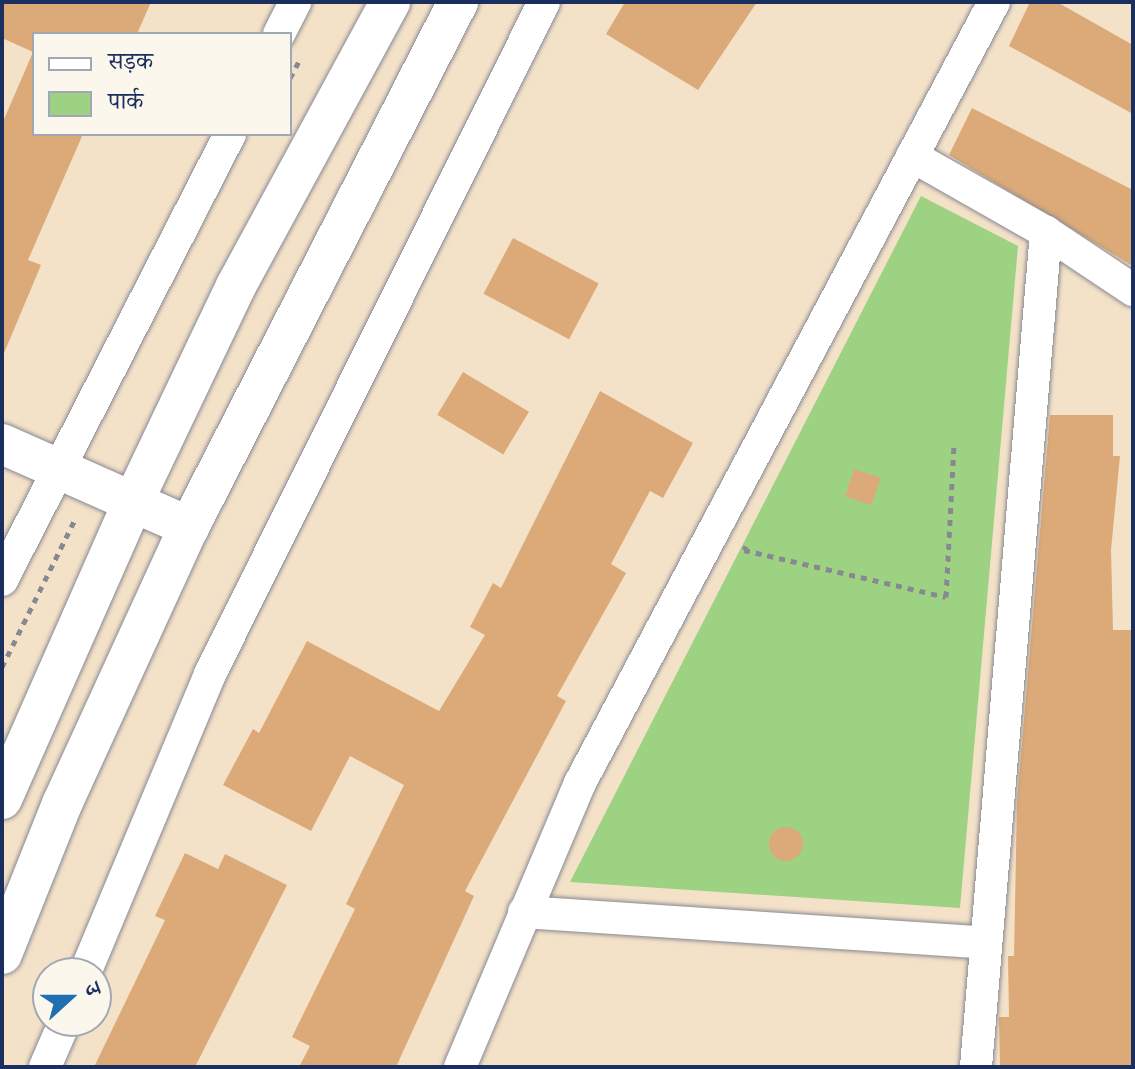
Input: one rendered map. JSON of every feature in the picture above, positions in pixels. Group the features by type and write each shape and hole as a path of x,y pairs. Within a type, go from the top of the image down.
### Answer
{"street":[{"path":"280,32 295,2"},
{"path":"2,799 133,502 236,286 390,2"},
{"path":"2,954 62,804 189,527 458,2"},
{"path":"92,957 210,674 544,2"},
{"path":"460,1067 580,783 994,2"},
{"path":"2,580 229,136"},
{"path":"912,156 1046,232 1133,290"},
{"path":"976,1067 1046,232"},
{"path":"2,444 189,527"},
{"path":"524,912 986,943"},
{"path":"45,1067 58,1037"}],"path":[{"path":"751,536 744,550 946,597 954,445"},
{"path":"2,667 77,514"}],"green space":[{"path":"921,196 1018,246 960,908 570,882"}],"building":[{"path":"2,2 151,2 138,32 32,32 32,52 2,38"},
{"path":"625,2 757,2 698,90 606,34"},
{"path":"1030,2 1057,2 1133,45 1133,114 1009,46"},
{"path":"32,54 32,136 82,136 28,260 41,265 2,358 2,124"},
{"path":"972,108 1133,190 1133,266 949,155"},
{"path":"513,238 599,284 569,339 483,294"},
{"path":"463,372 529,412 503,455 437,415"},
{"path":"600,391 693,443 663,498 650,491 611,564 626,573 557,696 566,701 465,891 474,896 396,1067 299,1067 310,1046 292,1037 355,909 346,904 404,785 350,756 311,831 223,785 253,729 259,733 307,641 439,711 485,635 470,627 493,583 501,588"},
{"path":"1050,415 1113,415 1113,456 1120,456 1111,550 1113,630 1133,630 1133,1067 1000,1067 999,1017 1009,1017 1008,956 1014,956 1017,802"},
{"path":"854,469 881,478 872,505 845,497"},
{"path":"786,827 798,832 803,844 798,856 786,861 774,856 769,844 774,832"},
{"path":"185,853 218,869 225,854 287,885 195,1067 94,1067 108,1037 112,1037 112,1030 165,920 155,916"}]}
